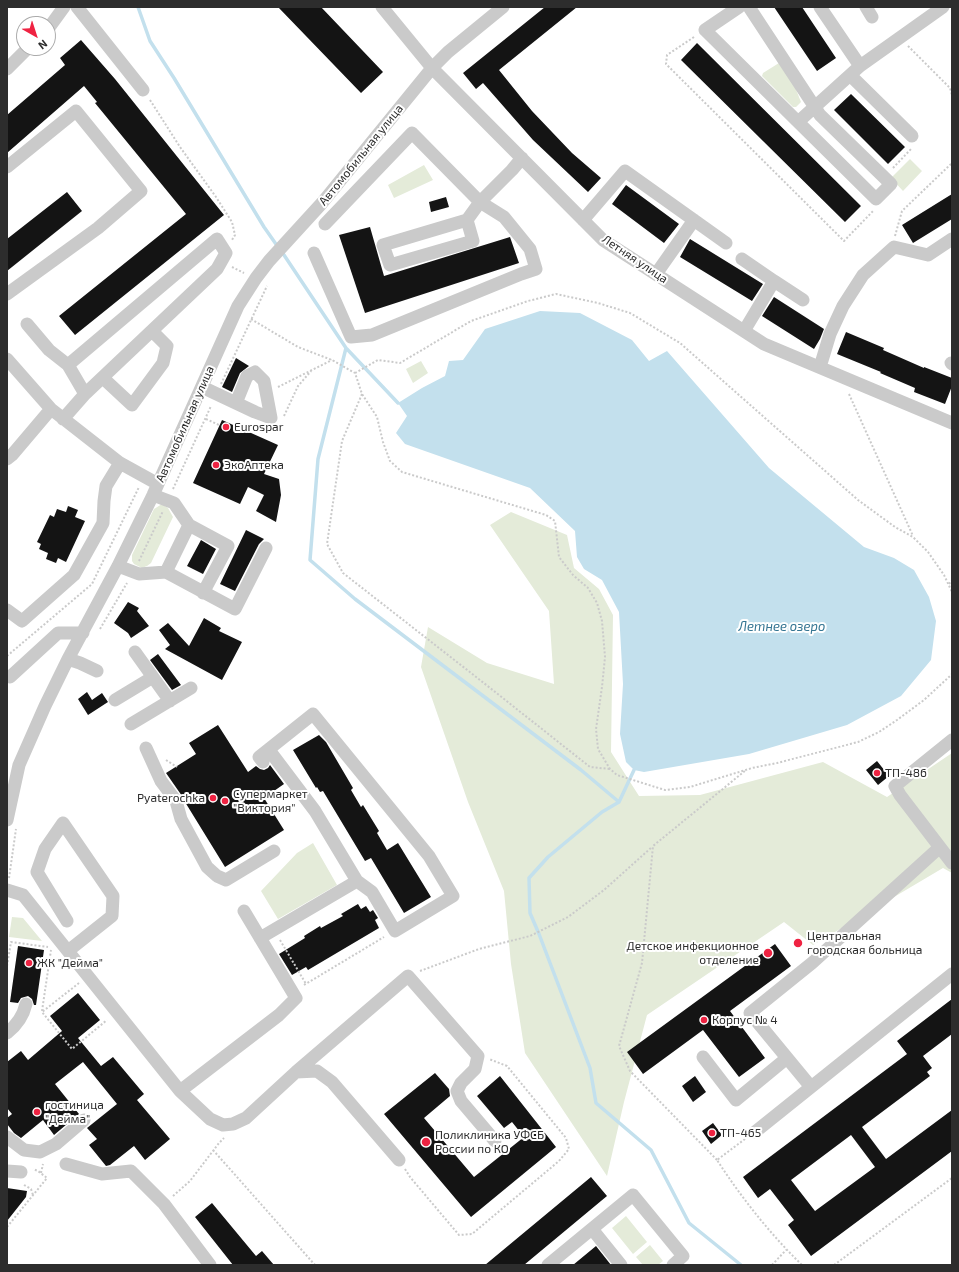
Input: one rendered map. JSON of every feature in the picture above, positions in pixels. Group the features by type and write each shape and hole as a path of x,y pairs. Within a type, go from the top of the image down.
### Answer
{"street":[{"path":"56,18 64,7"},
{"path":"77,7 143,90"},
{"name":"Летняя улица","path":"382,7 432,68 603,240 764,344 952,423"},
{"name":"Автомобильная улица","path":"12,822 19,765 68,659 118,566 155,490 238,306 256,278 273,257 322,203 432,68 448,52 503,7"},
{"path":"739,7 705,30 876,199 890,184 820,115 749,7"},
{"path":"820,7 855,71 912,136"},
{"path":"798,122 855,71 943,7"},
{"path":"7,69 20,56"},
{"path":"7,168 76,111 141,191 98,228 7,294"},
{"path":"314,253 351,337 372,335 536,269 530,249 504,217 480,202 412,133 325,224"},
{"path":"467,220 473,241 390,265 383,245 467,220 480,202 522,158"},
{"path":"583,220 625,170 726,244"},
{"path":"656,274 694,220"},
{"path":"63,419 85,394 217,269 223,258 217,239 68,365"},
{"path":"820,367 830,334 843,306 863,275 894,248 928,255 952,239"},
{"path":"742,259 803,300"},
{"path":"744,331 774,281"},
{"path":"27,324 49,350 68,365 85,394"},
{"path":"103,378 132,405 163,364 167,346 152,331"},
{"path":"8,362 51,409 120,462 144,477 155,490 174,503 189,525 228,546 203,593"},
{"path":"202,388 255,412 271,418 264,382 255,372 247,376 236,403"},
{"path":"7,459 51,409"},
{"path":"7,610 22,621 74,575 103,523 106,486 120,462"},
{"path":"166,572 189,525"},
{"path":"118,566 139,574 166,572 235,610 266,548"},
{"path":"10,677 58,633 83,633"},
{"path":"135,652 170,701"},
{"path":"68,659 97,671"},
{"path":"115,700 153,677"},
{"path":"131,724 191,688"},
{"path":"263,762 259,757 313,714 430,856 453,896 395,931 372,892 356,881 315,811 269,750"},
{"path":"952,740 895,786 900,795 952,863"},
{"path":"146,748 161,781 176,801 181,819 207,867 217,876 226,880 274,851"},
{"path":"67,921 37,872 46,849 63,823 113,896 112,916 68,951"},
{"path":"811,1087 750,1013 812,963 940,847"},
{"path":"260,938 356,881"},
{"path":"7,890 23,895 180,1091 210,1119 223,1125 233,1124 246,1118 296,1072 408,976 478,1056 475,1069 461,1083 457,1091 461,1100 494,1141"},
{"path":"244,910 260,938 300,988"},
{"path":"755,1132 952,974"},
{"path":"292,975 300,988"},
{"path":"180,1091 279,1015 296,998 300,988"},
{"path":"7,1033 18,1023 25,1010 26,1004"},
{"path":"703,1057 736,1100 787,1058"},
{"path":"296,1072 317,1071 332,1082 400,1160"},
{"path":"7,1137 24,1150 40,1152 56,1144 84,1120"},
{"path":"66,1164 102,1174 131,1171 164,1204 210,1265"},
{"path":"7,1171 25,1170"},
{"path":"548,1265 633,1195 687,1261 673,1265"},
{"path":"592,1229 621,1265"}],"path":[{"path":"705,30 667,55 666,64 844,240 874,211 876,199"},
{"path":"907,45 950,88 952,95"},
{"path":"143,90 232,222 235,235 223,258 256,278"},
{"path":"884,177 918,142 912,136"},
{"path":"890,251 902,210 952,163"},
{"path":"355,373 378,360 400,363 471,321 528,301 556,294 598,303 630,313 680,343 858,500 895,527 913,537 928,552 944,575 952,590"},
{"path":"251,319 298,347 332,360 355,373 362,394 377,417 383,442 390,461 402,472 546,515 555,521 559,557 573,575 588,588 597,604 602,621 605,657 596,729 598,749 610,768 617,774 665,790 690,787 747,770 858,742 879,732 924,700 952,674"},
{"path":"266,393 332,360"},
{"path":"283,420 298,386 312,370"},
{"path":"842,376 913,537"},
{"path":"362,394 342,442 327,544 343,573 590,768 610,768"},
{"path":"206,419 219,425"},
{"path":"949,584 952,580"},
{"path":"408,976 480,950 530,936 568,917 604,890 653,846 747,770"},
{"path":"7,890 12,822"},
{"path":"653,846 642,963 619,1046 630,1072 716,1160 786,1250 802,1265"},
{"path":"274,930 300,988 395,931"},
{"path":"7,941 51,947 42,1012 72,1049 117,1012"},
{"path":"7,966 11,942"},
{"path":"42,1012 87,976"},
{"path":"400,1160 410,1177 459,1236 472,1234 559,1160 569,1149 566,1138 507,1066 494,1060 478,1056"},
{"path":"716,1160 755,1132"},
{"path":"164,1204 190,1181 224,1138"},
{"path":"213,1150 315,1265"},
{"path":"7,1227 47,1178 38,1171 25,1170"},
{"path":"834,1265 952,1178"},
{"path":"772,1265 786,1250"}],"green space":[{"path":"779,63 793,82 801,102 796,107 793,107 762,76 763,73"},
{"path":"910,159 922,171 903,191 891,178"},
{"path":"424,165 433,180 394,198 388,185"},
{"path":"421,361 428,373 413,383 406,369"},
{"path":"162,504 168,508 173,517 151,563 142,568 134,564 132,561 132,555 154,509"},
{"path":"511,512 567,535 574,568 599,589 613,615 611,752 639,796 700,795 823,762 887,797 952,753 952,873 943,868 813,945 784,922 647,1015 624,1102 607,1176 525,1053 511,964 504,891 468,802 421,667 428,627 487,663 554,684 549,611 490,525"},
{"path":"313,843 337,885 278,919 261,891 297,853"},
{"path":"12,917 23,918 42,941 9,937"},
{"path":"626,1216 647,1242 633,1254 612,1228"},
{"path":"650,1245 663,1261 658,1265 643,1265 636,1257"}],"water":[{"name":"Летнее озеро","path":"540,311 580,313 632,340 649,361 667,351 769,468 864,547 894,558 914,570 929,597 936,621 931,660 901,696 847,725 749,754 644,772 634,770 626,762 620,734 623,684 619,612 602,580 584,569 577,557 575,531 530,488 405,444 396,433 407,416 398,403 445,376 449,361 463,360 485,329"}],"building":[{"path":"278,7 321,7 383,72 361,93"},
{"path":"545,7 577,7 499,70 532,111 572,153 601,178 588,192 533,140 483,83 476,89 463,73"},
{"path":"774,7 802,7 836,58 817,71"},
{"path":"81,40 115,79 224,215 75,335 59,316 186,214 95,103 97,102 84,86 7,153 7,115 65,65 60,58"},
{"path":"697,43 861,206 845,222 681,60"},
{"path":"851,94 905,147 888,164 834,110"},
{"path":"626,185 679,224 664,243 612,204"},
{"path":"67,192 82,211 7,271 7,239"},
{"path":"952,194 952,219 913,243 902,225"},
{"path":"446,197 449,207 431,212 429,202"},
{"path":"370,227 384,276 510,237 519,263 365,313 339,235"},
{"path":"690,239 763,284 752,301 680,257"},
{"path":"774,297 824,329 814,349 762,316"},
{"path":"846,332 884,348 883,350 924,368 952,378 952,386 945,404 914,392 915,388 880,373 881,372 837,354"},
{"path":"236,358 249,366 240,373 232,392 222,387"},
{"path":"222,420 278,445 264,474 279,479 281,495 276,522 256,511 264,495 248,487 240,504 193,483"},
{"path":"68,506 78,510 75,517 85,521 66,562 58,558 56,563 46,559 48,553 39,549 41,544 37,542 50,515 54,517 57,509 66,512"},
{"path":"246,530 264,539 259,544 235,591 220,584"},
{"path":"201,540 216,549 203,574 187,566"},
{"path":"128,602 139,608 137,611 149,626 131,638 128,633 114,623"},
{"path":"204,618 221,628 219,631 242,642 222,680 165,649 170,645 159,630 168,623 189,646"},
{"path":"158,654 181,685 172,690 150,660"},
{"path":"87,692 92,700 102,693 108,702 88,715 78,699"},
{"name":"Супермаркет \"Виктория\"","path":"218,725 248,772 256,766 264,770 270,765 284,784 264,798 284,830 225,867 182,796 166,773 196,754 189,743"},
{"path":"319,735 326,742 353,788 351,790 361,807 363,805 379,831 377,833 387,850 398,843 431,897 404,913 371,858 365,861 323,791 320,792 317,787 316,788 293,750"},
{"name":"ТП-486","path":"877,761 889,776 878,785 866,770"},
{"path":"358,904 361,909 366,906 370,912 373,910 378,918 375,920 379,928 308,970 306,967 292,975 279,954 305,938 304,936 320,926 321,928 343,916 341,914"},
{"name":"Корпус № 4","path":"775,944 791,966 730,1011 765,1058 739,1077 703,1030 643,1074 627,1052"},
{"name":"ЖК \"Дейма\"","path":"18,946 44,950 36,1005 34,1005 32,999 28,996 21,998 18,1003 10,1002"},
{"path":"78,993 100,1020 78,1038 101,1066 113,1057 144,1094 137,1100 170,1139 145,1160 134,1146 110,1165 106,1166 89,1145 97,1139 87,1128 117,1104 83,1062 55,1084 79,1114 54,1135 43,1120 21,1138 14,1133 7,1124 7,1118 12,1114 7,1108 7,1062 21,1051 28,1060 62,1031 50,1016"},
{"path":"952,999 952,1034 923,1056 932,1068 927,1072 930,1076 862,1127 886,1159 952,1110 952,1151 811,1256 788,1225 794,1220 770,1189 758,1198 743,1177 907,1054 897,1041","holes":["851,1135 875,1167 815,1211 791,1180"]},
{"name":"Поликлиника УФСБ России по КО","path":"435,1073 449,1089 450,1096 424,1118 474,1177 524,1137 512,1122 504,1128 477,1096 500,1076 556,1147 471,1217 384,1114"},
{"path":"695,1076 706,1092 693,1102 682,1086"},
{"name":"ТП-465","path":"713,1123 722,1135 711,1144 702,1131"},
{"path":"591,1177 607,1196 524,1265 485,1265"},
{"path":"7,1188 27,1191 26,1197 7,1221"},
{"path":"212,1203 256,1256 262,1251 274,1265 233,1265 195,1217"},
{"path":"596,1246 611,1265 573,1265"}],"waterway":[{"path":"138,7 150,41 264,227 278,247"},
{"path":"282,252 346,348 398,403"},
{"path":"346,348 318,459 310,560 355,599 581,770 619,802"},
{"path":"634,770 619,802 602,812 548,857 529,878 530,913 590,1068 596,1103 651,1150 689,1223 741,1265"}],"place":[{"name":"Eurospar","path":"226,427"},
{"name":"ЭкоАптека","path":"216,465"},
{"name":"ТП-486","path":"877,773"},
{"name":"Pyaterochka","path":"213,798"},
{"name":"Супермаркет \"Виктория\"","path":"225,801"},
{"name":"Центральная городская больница","path":"798,943"},
{"name":"Детское инфекционное отделение","path":"768,953"},
{"name":"ЖК \"Дейма\"","path":"29,963"},
{"name":"Корпус № 4","path":"704,1020"},
{"name":"гостиница \"Дейма\"","path":"37,1112"},
{"name":"ТП-465","path":"712,1133"},
{"name":"Поликлиника УФСБ России по КО","path":"426,1142"}]}
